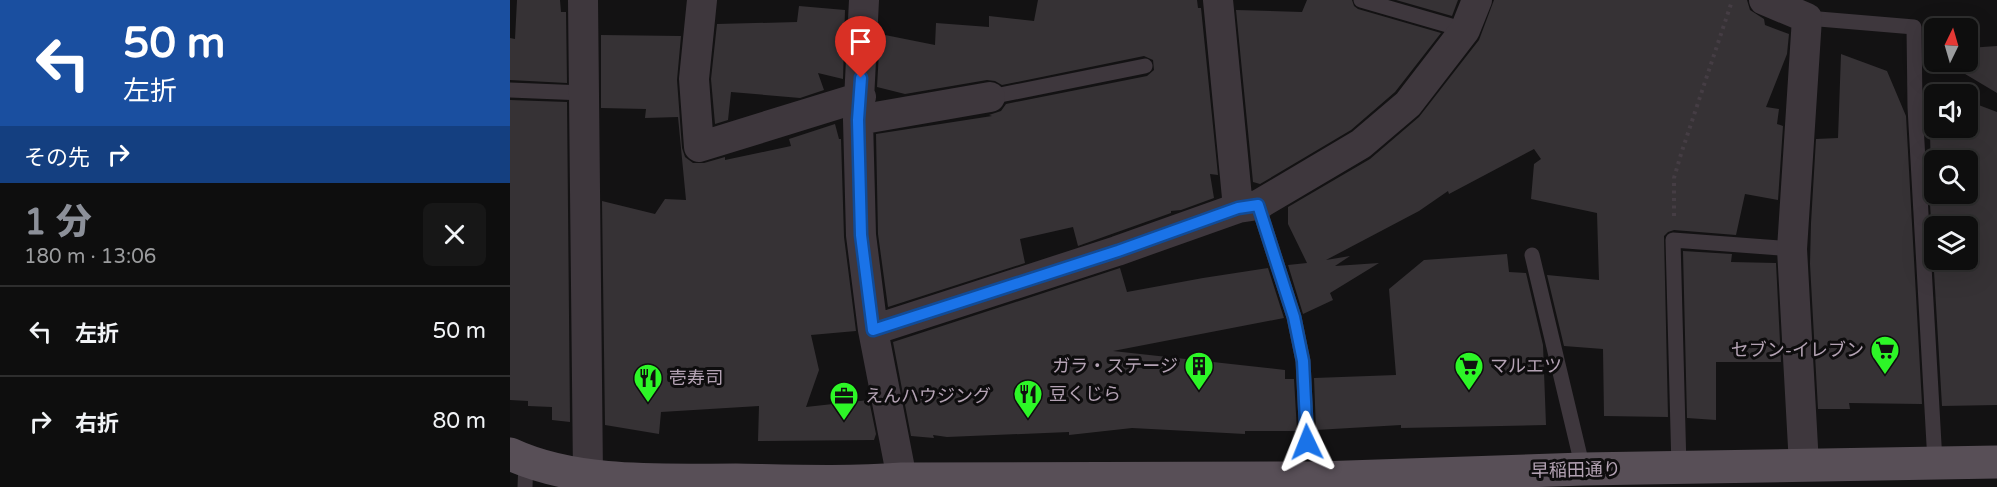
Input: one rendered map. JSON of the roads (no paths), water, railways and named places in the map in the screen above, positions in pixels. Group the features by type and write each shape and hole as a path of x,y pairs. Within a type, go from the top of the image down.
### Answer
{"main road":[{"name":"早稲田通り","path":"520,468 640,480 861,484 902,479 1212,483 1318,478 1485,480 1583,469 1664,475 1804,465 1997,462"}],"street":[{"path":"583,0 588,475"},
{"path":"702,0 694,79 699,147 859,109 990,97"},
{"path":"864,0 859,109 861,235 873,330 902,479"},
{"path":"1218,0 1248,207"},
{"path":"873,330 1248,207 1361,144 1408,104 1465,30 1477,0"},
{"path":"1764,0 1807,18 1792,249 1804,465"}],"lane":[{"path":"1361,0 1465,30"},
{"path":"1807,18 1914,27 1915,107 1935,462"},
{"path":"990,97 1144,66"},
{"path":"510,90 584,93"},
{"path":"1248,207 1294,317 1303,361 1307,442"},
{"path":"1664,475 1673,240 1792,249"},
{"path":"1532,255 1583,469"}],"place":[{"name":"セブン-イレブン","path":"1885,376"},
{"name":"ガラ・ステージ","path":"1199,392"},
{"name":"マルエツ","path":"1469,392"},
{"name":"壱寿司","path":"648,404"},
{"name":"豆くじら","path":"1028,420"},
{"name":"えんハウジング","path":"844,422"}]}
